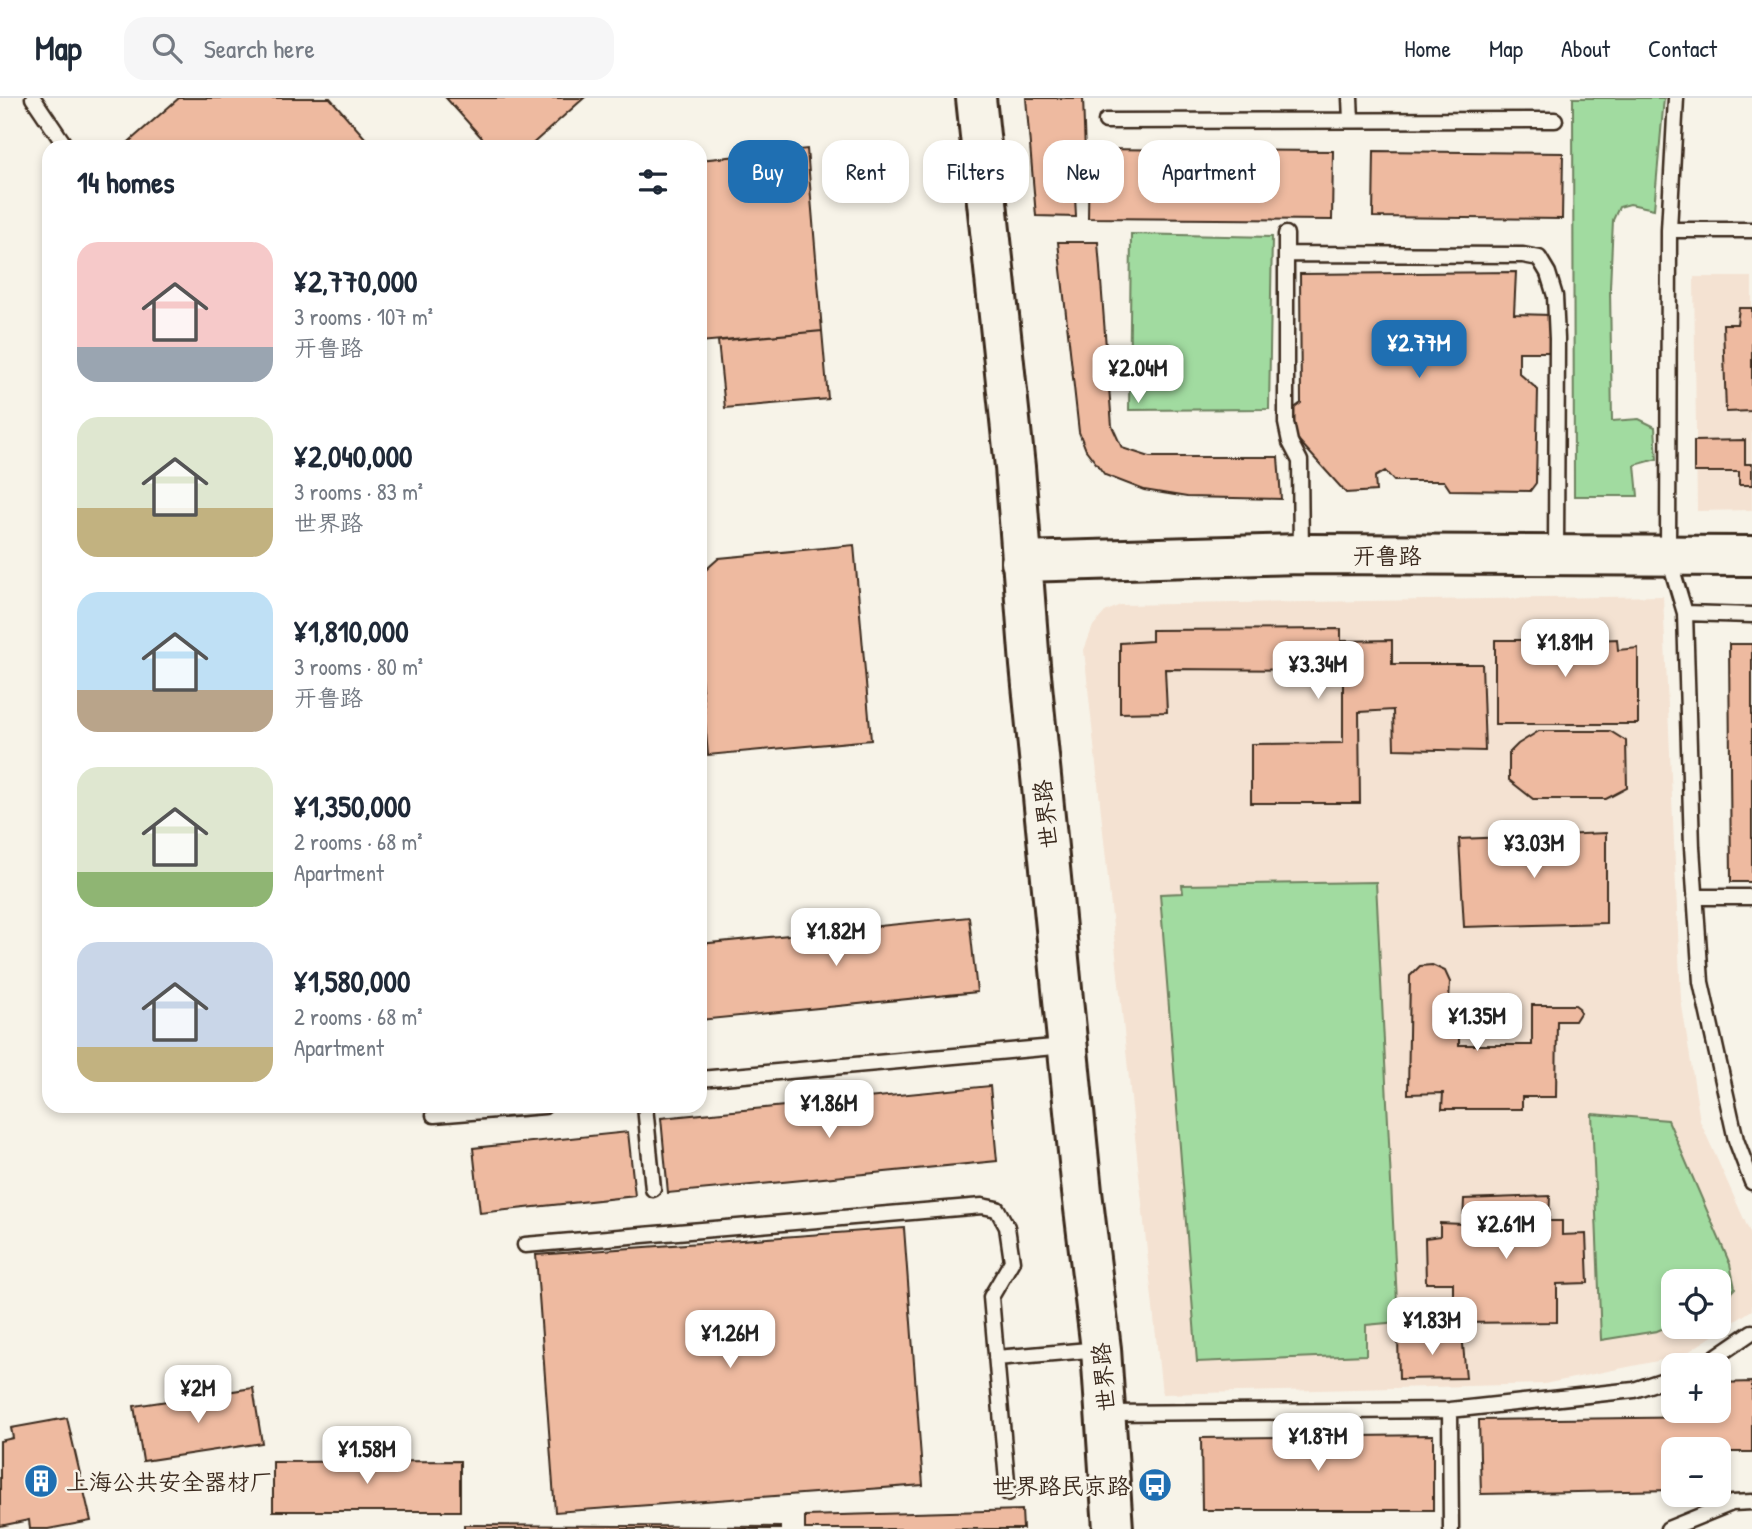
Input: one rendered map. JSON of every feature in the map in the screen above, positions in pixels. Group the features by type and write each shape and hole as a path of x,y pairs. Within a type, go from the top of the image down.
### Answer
{"street":[{"name":"世界路","path":"976,98 1015,467 1026,629 1101,1349 1113,1529"},
{"name":"开鲁路","path":"1021,562 1301,554 1752,556"}],"lane":[{"path":"33,98 61,140"},
{"path":"1350,98 1351,120"},
{"path":"1676,98 1669,230 1668,556 1685,613 1695,897 1701,982 1735,1140 1752,1182"},
{"path":"1106,121 1555,120"},
{"path":"1669,230 1752,230"},
{"path":"1286,234 1286,423 1290,442 1300,461 1301,554"},
{"path":"1286,254 1524,255 1539,258 1548,273 1556,307 1556,555"},
{"path":"1685,613 1752,615"},
{"path":"1695,897 1752,897"},
{"path":"707,1078 1068,1045"},
{"path":"434,1115 458,1113"},
{"path":"646,1113 653,1189"},
{"path":"525,1245 989,1206 997,1209 1007,1227 1012,1261 991,1297 1008,1493"},
{"path":"1721,1353 1752,1332"},
{"path":"996,1358 1101,1349"},
{"path":"1106,1413 1450,1410 1634,1390 1661,1381"},
{"path":"1450,1410 1451,1529"},
{"path":"1668,1529 1732,1503 1752,1502"}],"shaded area":[{"path":"1694,277 1752,277 1752,510 1697,511"},
{"path":"1663,596 1681,999 1700,1121 1752,1237 1752,1310 1731,1324 1731,1269 1661,1269 1661,1339 1708,1339 1687,1353 1661,1353 1661,1360 1544,1384 1162,1394 1084,650 1093,626 1105,612 1120,605"}],"green space":[{"path":"1573,98 1664,98 1654,209 1630,204 1619,207 1613,220 1610,288 1612,421 1639,419 1655,427 1657,459 1635,465 1638,496 1574,496"},
{"path":"1131,234 1272,237 1269,409 1129,410"},
{"path":"1376,882 1398,1322 1366,1325 1366,1355 1197,1362 1160,894 1183,893 1182,885"},
{"path":"1592,1114 1668,1120 1730,1264 1735,1288 1731,1292 1731,1269 1661,1269 1661,1329 1601,1340"}],"building":[{"path":"179,98 330,98 367,140 131,140"},
{"path":"446,98 584,98 537,140 484,140"},
{"path":"1026,98 1083,98 1085,140 1043,140 1043,203 1075,203 1076,217 1036,216"},
{"path":"1124,149 1138,149 1138,203 1280,203 1280,151 1333,151 1332,220 1088,218 1088,203 1124,203"},
{"path":"1374,151 1563,153 1562,219 1373,217"},
{"path":"728,157 728,203 808,203 808,161 822,331 707,341 707,159"},
{"path":"1058,242 1098,242 1112,426 1122,448 1150,457 1278,457 1281,499 1187,497 1144,490 1105,475 1086,450 1079,432"},
{"path":"1516,272 1514,314 1550,315 1549,352 1519,352 1519,373 1538,390 1536,483 1530,491 1450,490 1444,481 1394,481 1385,471 1375,477 1376,491 1346,493 1292,433 1292,410 1301,403 1300,274"},
{"path":"1739,308 1752,308 1752,411 1726,412 1723,324 1737,324"},
{"path":"822,331 828,399 725,408 718,341"},
{"path":"1745,440 1745,464 1752,464 1752,485 1739,485 1739,472 1694,472 1694,441"},
{"path":"854,545 871,740 708,755 707,569 719,558"},
{"path":"1527,628 1595,628 1596,640 1617,639 1618,650 1638,648 1638,724 1495,724 1495,640 1527,640"},
{"path":"1341,629 1341,641 1392,640 1392,664 1482,664 1485,751 1394,749 1393,710 1359,712 1360,803 1251,803 1251,744 1343,743 1343,670 1165,669 1167,712 1120,713 1120,643 1152,641 1152,630"},
{"path":"1729,644 1752,644 1752,882 1731,882"},
{"path":"1539,731 1610,731 1626,741 1627,788 1606,799 1533,799 1509,780 1509,753"},
{"path":"1606,833 1606,923 1464,927 1459,839"},
{"path":"969,917 977,992 707,1019 707,943"},
{"path":"1432,965 1445,971 1450,982 1448,1020 1459,1020 1459,1045 1532,1045 1532,1005 1575,1005 1579,1008 1580,1013 1575,1021 1557,1021 1556,1097 1522,1097 1522,1109 1442,1109 1443,1093 1408,1094 1410,976 1420,966"},
{"path":"990,1086 997,1161 668,1193 661,1118"},
{"path":"628,1132 635,1196 480,1213 473,1148"},
{"path":"1550,1196 1549,1221 1562,1221 1562,1235 1586,1234 1588,1283 1557,1284 1557,1322 1453,1323 1453,1283 1426,1283 1425,1238 1440,1236 1440,1223 1463,1224 1464,1199"},
{"path":"904,1228 923,1485 555,1512 536,1255"},
{"path":"1462,1333 1466,1378 1399,1379 1398,1336"},
{"path":"1752,1382 1752,1452 1731,1452 1731,1437 1661,1437 1661,1490 1481,1494 1479,1420 1661,1418 1661,1423 1731,1423 1731,1383"},
{"path":"253,1388 262,1443 143,1461 134,1406"},
{"name":"上海公共安全器材厂","path":"67,1418 91,1521 48,1529 30,1529 29,1520 0,1526 0,1441 13,1438 11,1428"},
{"path":"1433,1435 1433,1510 1202,1510 1201,1438"},
{"path":"460,1461 460,1511 273,1511 273,1462"},
{"path":"1022,1510 1023,1529 805,1529 805,1516"},
{"path":"464,1525 780,1527 780,1529 464,1529"}],"place":[{"name":"上海公共安全器材厂","path":"41,1481"},
{"name":"世界路民京路","path":"1155,1485"}]}
